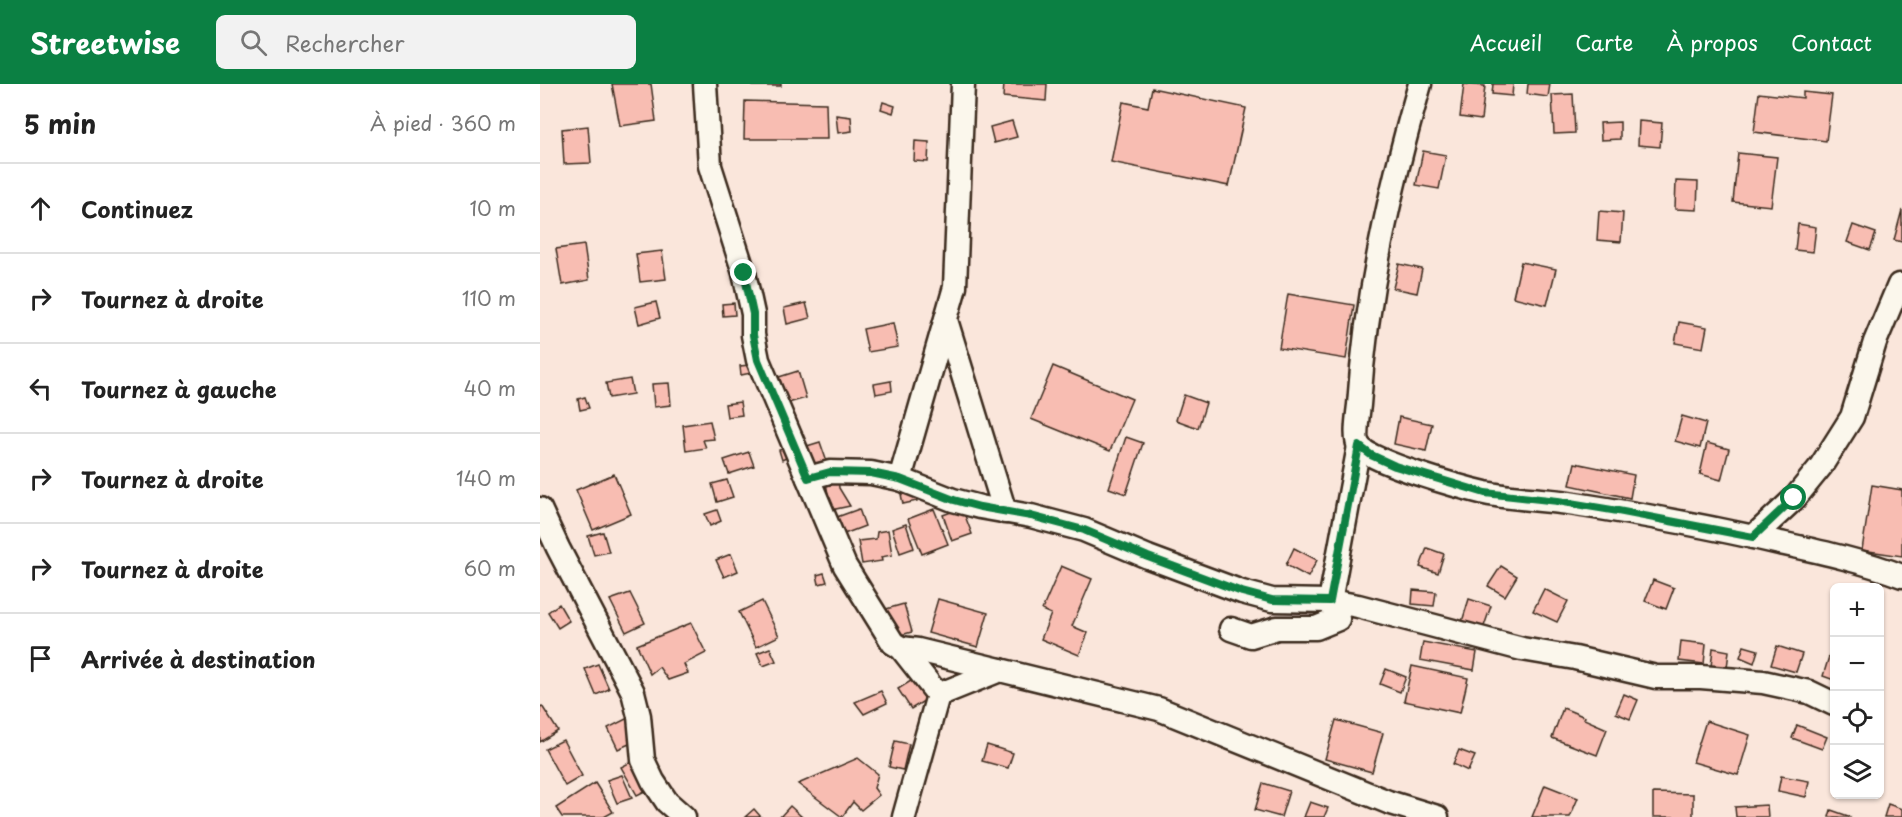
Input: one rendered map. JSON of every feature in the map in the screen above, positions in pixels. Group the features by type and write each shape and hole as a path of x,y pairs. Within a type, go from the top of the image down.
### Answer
{"street":[{"path":"705,84 710,166 744,273 753,314 753,335 758,360 845,567 893,643 901,648 938,695"},
{"path":"900,479 955,286 963,84"},
{"path":"1231,629 1251,636 1277,628 1316,628 1338,619 1330,601 1359,446 1358,421 1367,314 1400,156 1420,84"},
{"path":"1753,537 1774,519 1815,474 1852,417 1875,342 1899,285 1902,285"},
{"path":"946,320 1005,512"},
{"path":"1359,446 1371,455 1395,466 1485,493 1558,501 1753,537 1833,555 1902,576"},
{"path":"808,478 830,472 871,473 900,479 954,500 1084,530 1148,557 1242,592 1272,600 1330,601 1358,606 1522,649 1575,658 1656,677 1701,677 1763,682 1809,692 1830,702"},
{"path":"540,509 558,549 633,692 639,716 643,760 667,802 684,817"},
{"path":"901,648 918,650 1159,709 1388,802 1437,817"},
{"path":"938,695 1000,670"},
{"path":"904,817 938,695"}],"building":[{"path":"612,84 651,84 656,121 620,126"},
{"path":"753,84 781,84 781,86 753,86"},
{"path":"1004,84 1047,84 1046,101 1003,97"},
{"path":"1464,84 1485,86 1481,120 1460,117"},
{"path":"1493,84 1513,84 1512,96 1492,94"},
{"path":"1528,84 1550,84 1548,97 1527,94"},
{"path":"1152,88 1246,108 1229,186 1111,162 1123,102 1148,107"},
{"path":"1803,92 1832,95 1826,141 1754,132 1759,93 1803,98"},
{"path":"1573,94 1575,133 1554,134 1552,95"},
{"path":"745,101 826,103 827,139 744,139"},
{"path":"883,102 895,106 893,113 881,109"},
{"path":"836,115 851,117 852,131 838,133"},
{"path":"1012,121 1017,137 994,143 990,127"},
{"path":"1639,121 1662,123 1660,147 1638,145"},
{"path":"1620,122 1620,139 1601,140 1600,123"},
{"path":"588,126 591,163 564,164 562,129"},
{"path":"915,141 929,142 928,162 914,161"},
{"path":"1423,151 1446,155 1439,189 1416,185"},
{"path":"1738,153 1777,157 1771,206 1733,202"},
{"path":"1676,181 1698,182 1697,210 1675,209"},
{"path":"1902,210 1902,242 1894,240"},
{"path":"1599,211 1623,213 1621,242 1597,240"},
{"path":"1798,224 1816,227 1813,252 1795,250"},
{"path":"1853,225 1876,233 1870,250 1847,242"},
{"path":"584,245 589,280 562,285 556,249"},
{"path":"662,251 666,279 640,282 636,254"},
{"path":"1521,262 1556,269 1547,305 1513,297"},
{"path":"1399,264 1422,269 1417,293 1393,288"},
{"path":"1288,294 1354,305 1346,359 1279,348"},
{"path":"656,302 660,318 639,324 635,307"},
{"path":"734,303 735,315 723,316 722,304"},
{"path":"806,303 810,318 787,324 784,308"},
{"path":"1679,322 1707,327 1703,348 1675,343"},
{"path":"893,323 898,347 868,352 863,329"},
{"path":"750,365 751,373 741,375 740,366"},
{"path":"1053,366 1132,399 1110,451 1031,419"},
{"path":"798,371 806,398 788,403 779,377"},
{"path":"630,379 633,394 609,398 606,383"},
{"path":"891,381 892,391 876,394 874,384"},
{"path":"669,383 671,405 654,407 652,384"},
{"path":"1184,395 1206,403 1198,428 1176,420"},
{"path":"585,397 589,408 580,410 578,399"},
{"path":"740,402 742,415 727,417 725,404"},
{"path":"1682,416 1706,423 1700,448 1675,441"},
{"path":"1399,417 1432,424 1426,451 1394,444"},
{"path":"710,421 714,439 703,440 706,448 686,451 683,425"},
{"path":"1126,437 1143,443 1126,494 1109,488"},
{"path":"820,442 828,465 815,469 807,446"},
{"path":"1707,443 1729,449 1721,480 1700,474"},
{"path":"788,448 790,456 782,460 779,450"},
{"path":"749,452 754,466 729,474 724,460"},
{"path":"1575,463 1634,475 1630,498 1570,485"},
{"path":"614,474 631,514 593,530 576,490"},
{"path":"838,477 839,488 850,506 831,510 825,478"},
{"path":"727,480 733,497 717,502 712,484"},
{"path":"1872,485 1902,490 1902,556 1862,550"},
{"path":"915,491 917,501 903,504 901,494"},
{"path":"962,508 972,534 952,541 943,515"},
{"path":"859,509 865,526 844,534 837,517"},
{"path":"934,509 948,544 922,554 908,519"},
{"path":"717,510 721,521 710,526 705,514"},
{"path":"906,524 914,548 900,553 892,529"},
{"path":"888,530 892,555 881,557 882,561 862,564 858,541 876,539 877,532"},
{"path":"603,532 609,552 594,555 588,536"},
{"path":"1294,548 1317,560 1308,577 1286,565"},
{"path":"1427,548 1444,554 1438,573 1420,567"},
{"path":"731,554 738,571 724,577 716,560"},
{"path":"1061,566 1092,579 1072,626 1088,633 1079,655 1041,639 1051,614 1042,610"},
{"path":"1501,566 1517,576 1505,596 1488,586"},
{"path":"824,573 827,582 819,584 817,575"},
{"path":"1653,580 1674,588 1666,609 1645,601"},
{"path":"1544,589 1568,601 1557,622 1533,611"},
{"path":"1413,590 1436,592 1434,606 1412,604"},
{"path":"630,593 645,623 626,632 610,600"},
{"path":"938,599 988,613 978,647 928,633"},
{"path":"1469,599 1491,606 1482,632 1461,625"},
{"path":"762,601 779,636 756,647 739,612"},
{"path":"559,604 569,621 558,628 548,612"},
{"path":"904,604 912,632 893,637 886,609"},
{"path":"691,623 706,653 684,664 688,673 668,680 659,667 650,674 637,645"},
{"path":"1681,641 1706,644 1704,664 1679,661"},
{"path":"1423,642 1477,652 1474,670 1420,660"},
{"path":"1744,646 1758,650 1754,663 1740,657"},
{"path":"1777,646 1802,654 1796,672 1771,665"},
{"path":"770,648 776,661 763,666 757,653"},
{"path":"1713,648 1729,651 1727,668 1711,667"},
{"path":"1830,653 1830,679 1823,676"},
{"path":"598,664 609,689 596,695 585,669"},
{"path":"1412,666 1468,678 1460,713 1404,701"},
{"path":"1386,669 1406,677 1400,692 1380,684"},
{"path":"914,679 927,699 911,709 898,689"},
{"path":"881,691 887,703 864,714 855,702"},
{"path":"1624,694 1638,700 1630,719 1616,713"},
{"path":"542,706 558,731 540,742 540,707"},
{"path":"1563,708 1607,729 1597,755 1552,738"},
{"path":"628,718 638,740 618,749 608,728"},
{"path":"1336,720 1383,733 1372,772 1325,759"},
{"path":"1706,721 1750,735 1738,775 1693,762"},
{"path":"1797,725 1827,737 1822,749 1792,738"},
{"path":"563,740 582,776 565,786 545,749"},
{"path":"895,741 909,744 903,770 889,767"},
{"path":"987,745 1013,753 1008,768 982,761"},
{"path":"1459,750 1475,756 1468,771 1453,764"},
{"path":"858,758 878,774 874,788 879,795 861,810 853,802 842,817 798,784"},
{"path":"637,759 653,787 637,795 621,767"},
{"path":"622,775 632,798 617,803 607,780"},
{"path":"1781,776 1809,781 1806,797 1778,791"},
{"path":"595,783 613,812 604,817 562,817 556,808"},
{"path":"1263,783 1289,791 1281,817 1255,810"},
{"path":"1545,785 1578,798 1570,817 1532,817"},
{"path":"1653,793 1693,794 1693,817 1653,817"},
{"path":"1310,802 1328,808 1324,817 1304,817"},
{"path":"1888,804 1902,809 1902,817 1884,817"},
{"path":"1767,805 1768,817 1736,817 1735,807"},
{"path":"790,806 802,817 780,817"},
{"path":"754,809 761,817 745,817"},
{"path":"1831,810 1851,817 1829,817"}],"route":[{"path":"744,273 753,314 753,335 758,360 808,478 830,472 871,473 900,479 954,500 1084,530 1204,578 1272,600 1330,601 1359,446 1371,455 1395,466 1485,493 1558,501 1753,537 1794,498"}]}
